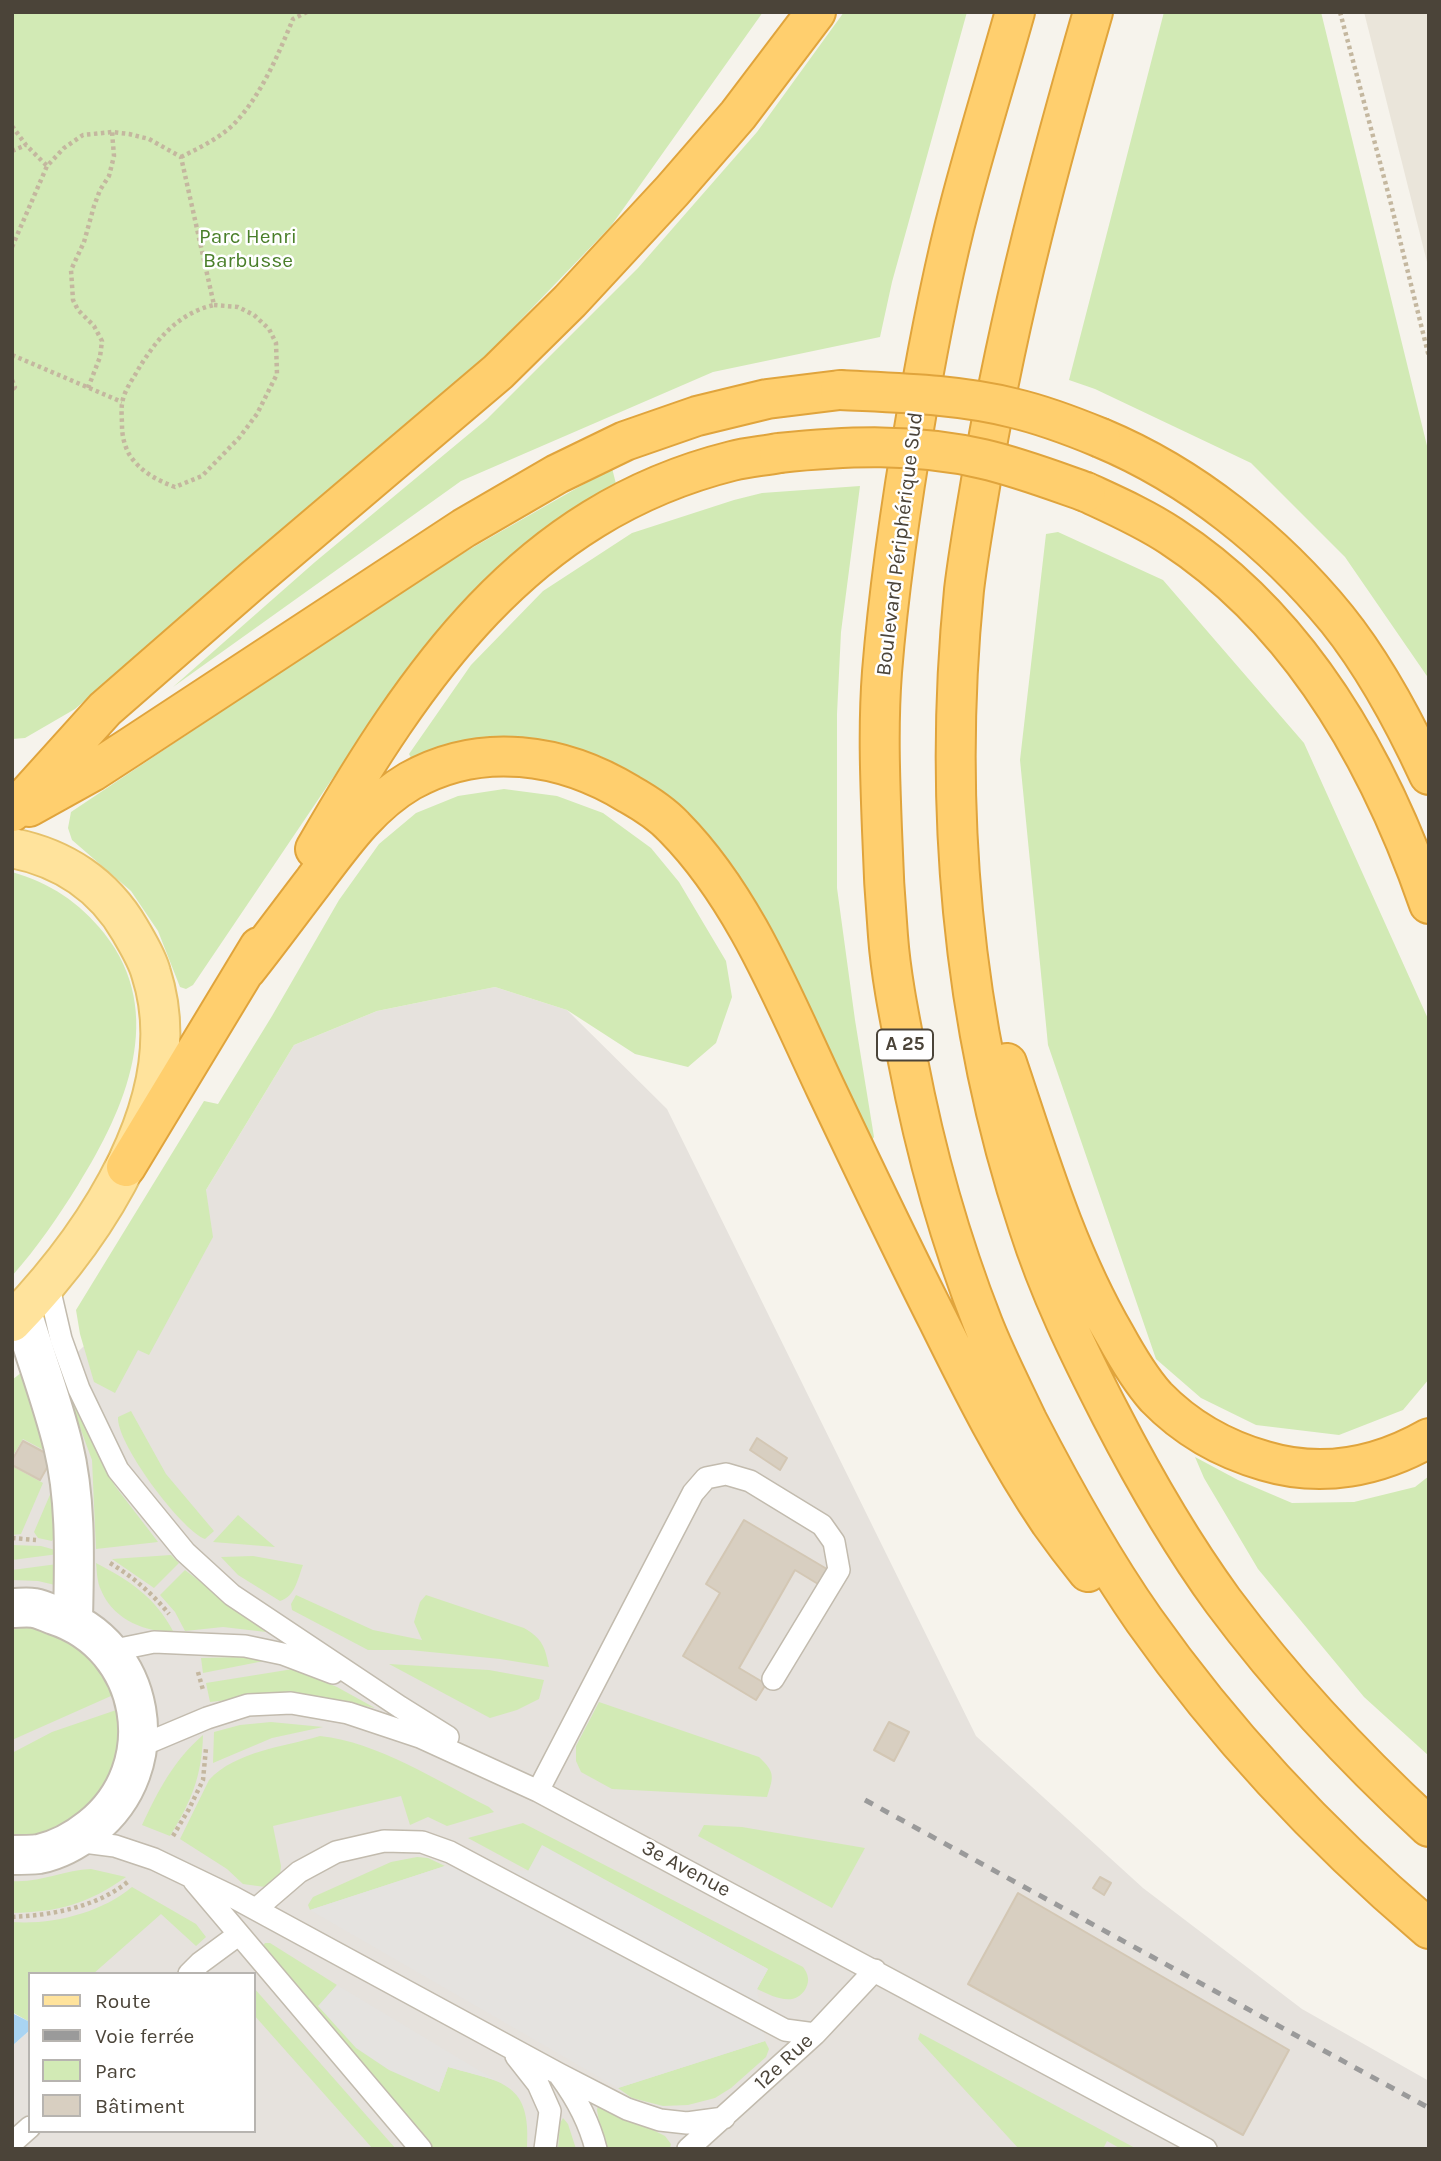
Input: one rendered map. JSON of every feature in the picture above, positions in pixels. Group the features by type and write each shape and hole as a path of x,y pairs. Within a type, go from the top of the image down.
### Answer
{"highway":[{"path":"12,815 105,709 498,372 570,301 738,115 816,12"},
{"name":"Boulevard Périphérique Sud","path":"1015,12 960,206 931,333 901,500 882,677 880,746 888,940 916,1100 958,1254 984,1326 1052,1469 1096,1545 1143,1618 1213,1712 1256,1762 1377,1885 1429,1929"},
{"path":"1093,12 1034,222 1004,351 968,563 957,690 956,845 963,918 982,1046 1003,1143 1028,1227 1059,1308 1115,1424 1174,1529 1255,1641 1338,1737 1429,1827"},
{"path":"12,815 92,772 464,528 557,474 625,440 697,416 767,399 840,390 933,394 1012,407 1101,438 1172,473 1229,513 1285,562 1337,619 1382,684 1429,775"},
{"path":"127,1167 246,970 346,796 418,685 450,643 527,565 608,509 659,484 732,460 838,447 890,447 983,459 1086,492 1169,534 1210,563 1236,587 1277,629 1314,674 1346,721 1373,770 1402,833 1429,904"},
{"path":"246,970 345,840 378,804 410,781 445,765 487,756 530,757 572,766 610,782 673,825 703,860 753,939 944,1334 1017,1471 1051,1524 1090,1575 1213,1712"},
{"path":"963,918 1009,1068 1075,1255 1102,1314 1140,1377 1156,1397 1201,1434 1225,1447 1277,1465 1329,1470 1351,1467 1374,1462 1429,1437"}],"main road":[{"path":"12,827 75,871 94,887 123,919 151,972 161,1025 157,1076 127,1167 85,1235 48,1283 17,1317"},
{"path":"12,848 51,858 75,871"}],"street":[{"path":"17,1317 63,1446 75,1547 73,1621"},
{"path":"12,1608 34,1608 73,1621 93,1634 110,1651 128,1680 138,1713 138,1747 128,1784 106,1816 75,1840 40,1854 12,1855"}],"lane":[{"path":"48,1283 61,1339 74,1376 118,1470 185,1552 232,1595 400,1707 519,1780"},
{"path":"538,1791 693,1493 706,1478 726,1474 750,1481 822,1525 834,1542 839,1570 773,1679"},
{"path":"110,1651 154,1642 245,1646 283,1654 330,1671 400,1707"},
{"name":"3e Avenue","path":"138,1747 207,1718 248,1705 291,1703 348,1713 420,1737 519,1780 1206,2149"},
{"path":"75,1840 116,1846 154,1859 190,1876 627,2109 660,2120 687,2123 724,2118"},
{"path":"256,1909 299,1872 336,1852 384,1841 422,1842 450,1852 785,2030 816,2034"},
{"path":"190,1876 421,2149"},
{"path":"191,1972 238,1935"},
{"name":"12e Rue","path":"688,2149 816,2034 875,1970"},
{"path":"505,2045 538,2084 550,2111 545,2149"},
{"path":"559,2074 577,2099 590,2125 596,2149"},
{"path":"12,2143 28,2129"}],"path":[{"path":"181,157 205,145 232,125 256,95 278,56 293,19 307,12"},
{"path":"1340,12 1429,357"},
{"path":"12,126 47,166"},
{"path":"88,388 100,357 102,341 94,326 78,310 73,299 71,270 84,242 100,190 109,176 114,156 111,132"},
{"path":"12,247 47,166 64,148 83,135 111,132 149,139 181,157 214,305"},
{"path":"12,151 26,145"},
{"path":"214,305 238,307 254,315 269,329 276,343 277,374 257,414 223,456 202,475 175,487 160,481 132,460 122,438 122,402 145,357 161,337 177,322 198,309 214,305"},
{"path":"12,355 122,402"},
{"path":"12,380 15,387 12,390"},
{"path":"12,1538 37,1540"}],"shaded area":[{"path":"1364,12 1429,12 1429,270"},
{"path":"495,987 567,1010 667,1109 976,1736 1143,1888 1302,2009 1429,2081 1429,2149 12,2149 12,2046 28,2032 28,2133 256,2133 256,1972 28,1972 28,2021 12,2012 12,1413 111,1321 206,1190 294,1045 377,1011"},
{"path":"542,1845 768,1969 757,1989 765,2041 618,2088 310,1910 445,1866 528,1871"},
{"path":"337,1985 495,2080 448,2067 439,2092 389,2070 356,2048 318,2006"}],"green space":[{"name":"Parc Henri Barbusse","path":"12,12 763,12 611,226 481,361 75,709 25,738 12,739"},
{"path":"844,12 967,12 892,282 880,337 713,372 461,481 173,687 315,562 487,419 638,268 757,132"},
{"path":"1164,12 1321,12 1429,454 1429,679 1345,557 1251,463 1095,389 1069,380"},
{"path":"612,468 616,484 576,507 528,541 456,608 409,665 193,985 186,989 180,987 158,931 131,891 72,840 68,828 71,812 430,572"},
{"path":"860,486 841,632 837,714 837,888 874,1137 872,1140 635,775 602,757 563,745 415,759 409,754 471,665 543,591 632,533 762,493"},
{"path":"1058,532 1163,580 1304,743 1429,1021 1429,1379 1403,1410 1339,1435 1256,1425 1201,1398 1156,1359 1048,1045 1020,760 1046,534"},
{"path":"504,789 557,796 603,813 651,848 679,882 726,961 732,997 716,1043 688,1067 635,1054 567,1010 495,987 377,1011 294,1045 206,1190 213,1237 149,1355 138,1350 115,1393 94,1382 76,1310 204,1101 218,1104 339,900 379,844 416,813 458,796"},
{"path":"12,872 63,895 104,933 123,964 134,996 136,1028 133,1061 111,1125 63,1209 12,1276"},
{"path":"22,1372 53,1455 23,1439 12,1457 12,1380"},
{"path":"73,1404 115,1486 158,1542 96,1549 92,1460"},
{"path":"131,1411 166,1474 214,1531 205,1539 181,1520 166,1503 127,1446 118,1417"},
{"path":"1195,1457 1238,1480 1292,1503 1354,1502 1415,1487 1429,1476 1429,1756 1364,1697 1258,1569 1204,1478"},
{"path":"12,1466 43,1483 21,1534 12,1535"},
{"path":"55,1483 57,1531 52,1541 38,1538 34,1532"},
{"path":"238,1515 275,1547 213,1542"},
{"path":"12,1545 41,1546 66,1553 12,1560"},
{"path":"171,1555 179,1563 154,1588 112,1559"},
{"path":"253,1556 303,1565 289,1596 280,1601 238,1575 221,1557"},
{"path":"65,1563 55,1585 12,1580 12,1570"},
{"path":"96,1563 140,1591 158,1608 173,1631 140,1626 113,1609 101,1590"},
{"path":"185,1570 266,1632 223,1627 185,1631 175,1612 160,1595"},
{"path":"296,1595 373,1630 422,1640 414,1622 420,1602 426,1595 524,1628 542,1644 549,1667 410,1650 368,1650 292,1610 291,1604"},
{"path":"12,1623 71,1634 120,1692 12,1740"},
{"path":"241,1657 269,1660 203,1673 201,1658"},
{"path":"389,1664 489,1670 544,1680 539,1699 517,1710 490,1718"},
{"path":"293,1669 337,1687 375,1708 323,1698 276,1695 210,1702 206,1683"},
{"path":"599,1702 759,1757 772,1775 767,1797 612,1789 581,1772 576,1761 576,1746"},
{"path":"125,1707 122,1763 77,1822 41,1835 12,1836 12,1753 52,1732"},
{"path":"271,1722 323,1727 272,1738 213,1763 214,1732 240,1725"},
{"path":"203,1735 198,1776 184,1812 170,1836 142,1825 160,1788 192,1745"},
{"path":"320,1736 364,1746 385,1754 494,1812 447,1826 428,1817 410,1825 401,1796 273,1826 281,1866 280,1876 265,1887 243,1884 227,1869 180,1839 209,1780 220,1770 246,1756"},
{"path":"523,1823 803,1967 808,1977 806,1988 796,1998 790,1999 757,1989 768,1969 542,1846 529,1871 468,1838"},
{"path":"704,1825 742,1827 865,1848 832,1908 698,1836"},
{"path":"417,1857 428,1858 445,1866 310,1910 308,1905 313,1897 391,1862"},
{"path":"91,1869 126,1877 99,1894 72,1905 44,1911 12,1913 12,1881"},
{"path":"132,1887 196,1924 206,1937 196,1946 161,1914 95,1972 28,1972 28,2021 12,2012 12,1922 59,1919 91,1910"},
{"path":"265,1943 270,1943 337,1985 319,2006 439,2092 448,2067 510,2088 524,2110 527,2149 433,2149 263,1954 261,1949"},
{"path":"256,1990 396,2149 373,2149 256,2017"},
{"path":"920,2033 1137,2149 1121,2149 1107,2141 1103,2149 1019,2149 918,2039"},
{"path":"765,2041 769,2049 766,2057 731,2088 715,2098 688,2105 663,2106 632,2098 618,2088"},
{"path":"598,2105 665,2136 671,2144 670,2148 604,2149"},
{"path":"563,2118 568,2124 576,2149 558,2149 560,2123"}],"water":[{"path":"12,2013 28,2021 28,2032 12,2046"}],"building":[{"path":"757,1438 787,1458 780,1470 750,1450"},
{"path":"23,1441 53,1457 40,1480 12,1465"},
{"path":"744,1520 832,1572 823,1587 795,1570 739,1668 766,1684 756,1700 683,1656 720,1593 706,1584"},
{"path":"889,1722 909,1732 894,1761 874,1750"},
{"path":"1100,1877 1111,1883 1104,1895 1093,1888"},
{"path":"1018,1893 1289,2050 1243,2135 968,1984"}],"railway":[{"path":"865,1800 1429,2108"}]}
